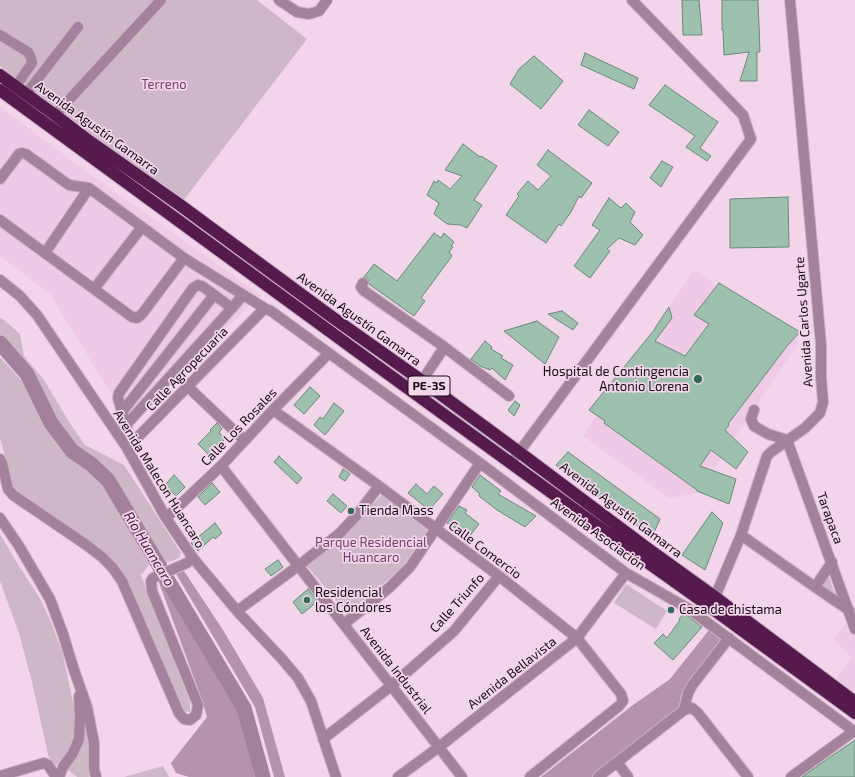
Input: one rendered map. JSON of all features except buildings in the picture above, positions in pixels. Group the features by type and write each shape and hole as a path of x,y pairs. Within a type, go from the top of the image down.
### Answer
{"highway":[{"name":"Avenida Agustín Gamarra","path":"0,75 55,115 86,146 400,383 647,562 712,601 855,702"},
{"name":"Avenida Agustín Gamarra","path":"0,90 180,205 422,381 647,548 855,713"},
{"path":"400,383 408,371"}],"street":[{"path":"55,115 161,0"},
{"path":"279,0 297,12 310,14 319,11 327,0"},
{"path":"511,463 751,139 743,115 632,0"},
{"name":"Avenida Carlos Ugarte","path":"712,601 741,535 767,456 805,428 820,413 823,402 821,377 822,344 790,0"},
{"path":"26,94 78,27"},
{"path":"0,35 28,52 32,58 32,63 16,86"},
{"path":"0,179 19,154 22,153 26,154 69,185 89,188 45,253"},
{"name":"Avenida Asociación","path":"89,188 184,258 271,311 480,463 626,573 689,609 854,731"},
{"path":"0,220 132,317 137,318 142,314 184,258"},
{"path":"94,289 142,227"},
{"name":"Avenida Malecon Huancaro","path":"0,280 20,296 37,315 129,446 190,561 298,678 311,701 336,777"},
{"path":"363,283 361,287 363,290 443,346 509,396"},
{"path":"129,446 126,425 118,394 193,288 198,285 202,286 232,308"},
{"path":"122,412 214,295"},
{"path":"126,425 243,295"},
{"name":"Calle Agropecuaria","path":"129,446 262,311 266,309"},
{"path":"422,381 443,349 443,346"},
{"name":"Calle Los Rosales","path":"166,518 221,466 244,440 329,354"},
{"path":"188,386 244,440"},
{"name":"Calle Comercio","path":"273,410 379,486 499,576 577,638 621,694 623,701 619,706 530,777"},
{"path":"754,410 751,419 754,426 768,434 787,440"},
{"name":"Tarapaca","path":"787,440 855,629"},
{"path":"0,460 8,489 13,495 85,544 112,567 122,581 179,713 184,719 190,720 196,715 198,705 152,591 151,582 153,578 190,561"},
{"path":"344,624 390,587 410,567 480,463"},
{"name":"Avenida Industrial","path":"221,466 462,777"},
{"path":"237,611 339,534 356,516 379,486"},
{"path":"0,518 19,546 50,599 63,634 87,707 94,743 94,769 96,777"},
{"path":"741,535 815,588 849,610"},
{"path":"815,588 832,562"},
{"name":"Avenida Bellavista","path":"398,777 439,747 577,638 626,573"},
{"name":"Calle Triunfo","path":"323,739 391,686 454,631 499,576"},
{"path":"684,710 688,693 693,684 729,638"},
{"path":"59,777 63,767 76,747 80,733 80,709 74,670"},
{"path":"598,777 684,710 692,708 698,713 748,777"},
{"path":"791,777 854,731"},
{"path":"617,762 628,777"},
{"path":"0,776 44,764 48,765 56,777"}],"shaded area":[{"path":"0,106 79,166 261,295 129,423 50,294 0,256"},
{"name":"Hospital de Contingencia Antonio Lorena","path":"694,270 799,342 698,493 669,498 583,436"},
{"path":"184,571 223,630 263,698 285,777 274,777 255,707 175,572"},
{"path":"161,575 236,705 244,725 255,777 189,777 176,773 171,763 207,717 157,577"},
{"path":"850,617 855,631 855,695 835,680 851,657 834,639"},
{"path":"709,630 725,638 681,695 679,707 592,777 541,777 633,705 670,679"}],"green space":[{"name":"Terreno","path":"0,0 257,0 307,39 180,205 0,66"},
{"path":"0,318 20,334 24,356 44,380 85,445 124,465 181,553 179,558 164,564 108,472 75,449 58,427 25,365 0,336"},
{"path":"1,358 22,381 53,438 64,453 86,467 104,482 149,565 141,575 190,702 190,712 185,711 127,582 113,559 87,539 20,496 13,485 0,438"},
{"name":"Parque Residencial Huancaro","path":"382,495 428,530 400,570 347,613 307,566"},
{"path":"0,534 39,597 52,624 63,655 76,716 74,740 67,756 54,767 48,755 32,682 19,633 0,581"},
{"path":"828,575 837,600 819,590"},
{"path":"626,584 667,611 656,629 614,603"},
{"path":"84,715 91,731 89,777 77,777 67,769 83,742"},
{"path":"163,766 169,777 124,777"}],"waterway":[{"name":"Río Huancaro","path":"0,343 27,374 51,423 72,451 91,464 108,480 244,708 263,777"}],"place":[{"name":"Hospital de Contingencia Antonio Lorena","path":"698,379"},
{"name":"Tienda Mass","path":"351,511"},
{"name":"Residencial los Cóndores","path":"307,600"},
{"name":"Casa de chistama","path":"671,610"}]}
